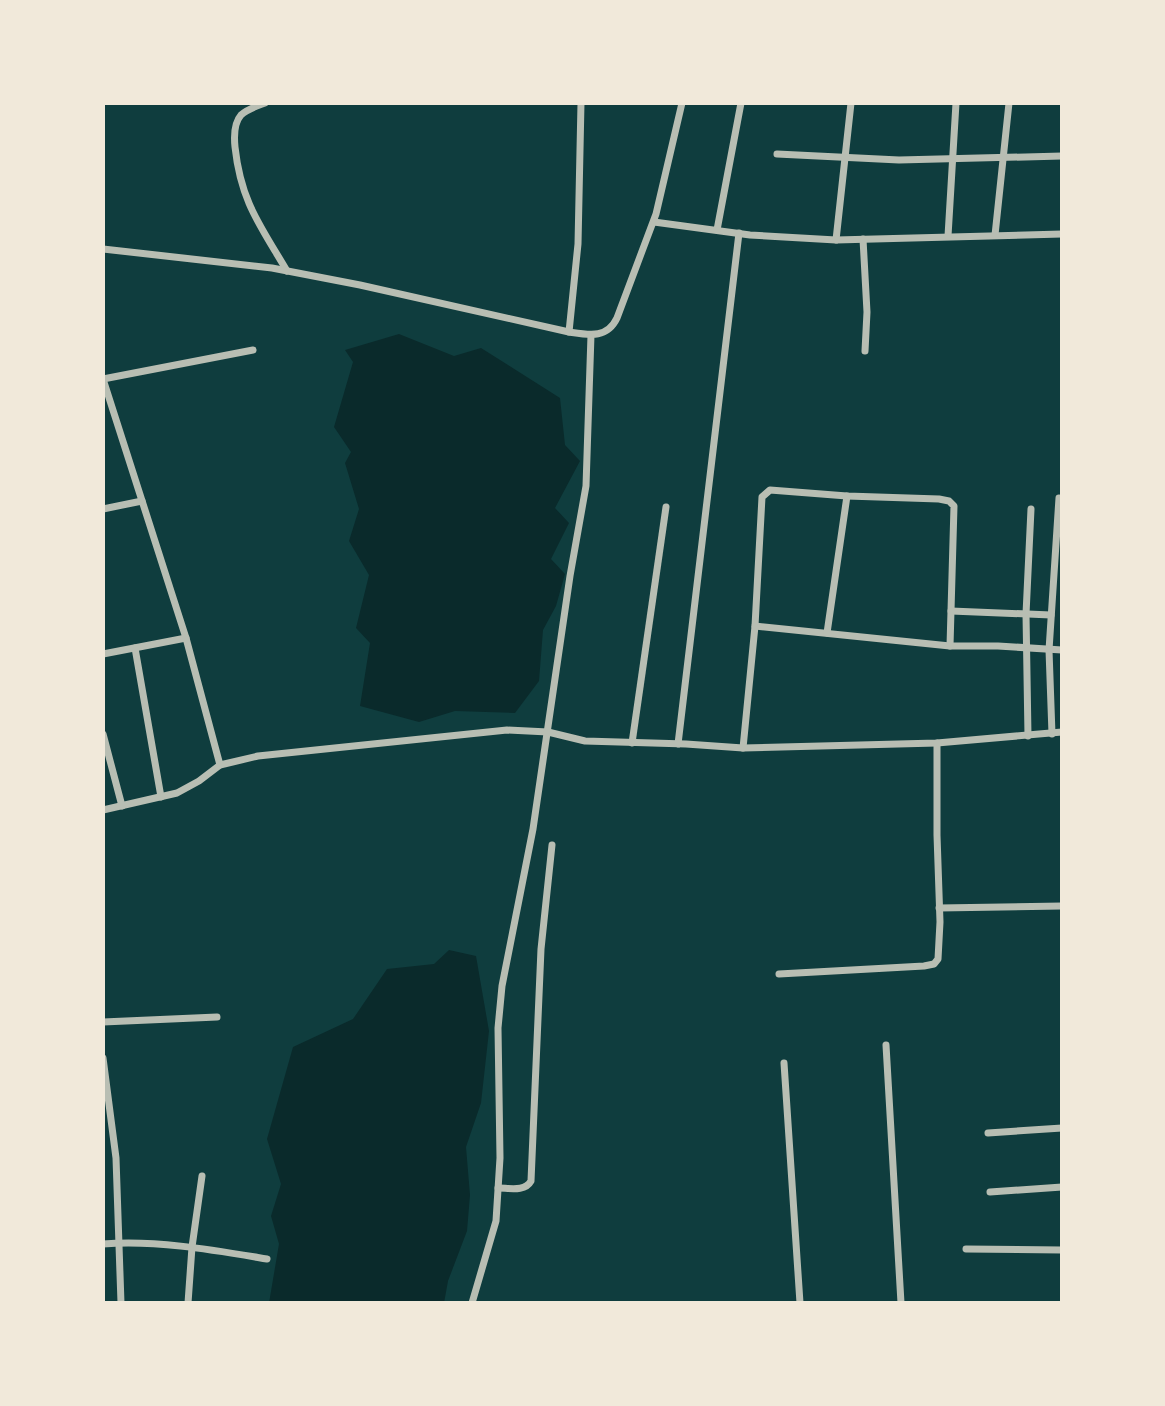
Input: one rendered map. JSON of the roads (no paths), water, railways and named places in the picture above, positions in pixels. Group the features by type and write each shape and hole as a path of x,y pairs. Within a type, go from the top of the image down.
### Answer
{"street":[{"path":"265,103 247,110 236,123 238,171 246,200 287,271"},
{"path":"569,332 579,244 581,103"},
{"path":"103,249 287,271 569,332 591,335 602,333 612,328 654,222 682,103"},
{"path":"717,230 741,103"},
{"path":"836,240 851,103"},
{"path":"947,236 956,103"},
{"path":"995,235 1009,103"},
{"path":"777,154 899,160 1062,156"},
{"path":"654,222 750,235 836,240 1062,234"},
{"path":"682,744 739,233"},
{"path":"863,239 867,312 865,351"},
{"path":"472,1303 496,1221 500,1158 498,1028 502,986 533,829 586,486 591,335"},
{"path":"220,765 186,638 103,379 253,351"},
{"path":"743,748 755,626 762,497 770,490 949,501 954,506 950,646"},
{"path":"827,633 847,496"},
{"path":"1052,734 1049,650 1059,499"},
{"path":"103,509 142,501"},
{"path":"632,743 666,507"},
{"path":"1028,736 1026,614 1031,509"},
{"path":"951,611 1051,615"},
{"path":"755,626 950,646 1062,650"},
{"path":"103,654 186,638"},
{"path":"135,648 161,797"},
{"path":"103,810 177,793 220,765 258,756 507,730 548,732 585,741 743,748 937,743 1062,732"},
{"path":"103,734 122,806"},
{"path":"779,974 924,966 934,964 938,959 937,743"},
{"path":"498,1188 522,1188 531,1181 541,949 552,845"},
{"path":"939,908 1062,906"},
{"path":"103,1022 217,1017"},
{"path":"886,1045 901,1303"},
{"path":"103,1058 116,1158 121,1303"},
{"path":"784,1063 800,1303"},
{"path":"988,1133 1062,1128"},
{"path":"188,1303 192,1247 202,1176"},
{"path":"990,1192 1062,1187"},
{"path":"103,1244 192,1247 267,1259"},
{"path":"967,1249 1062,1250"}],"water":[{"path":"399,334 454,356 481,348 560,398 565,445 580,461 555,508 569,523 551,559 565,574 556,606 543,630 539,681 515,713 455,711 419,722 360,706 370,643 356,628 369,575 349,541 359,509 345,463 351,452 334,427 353,362 345,350"},
{"path":"449,950 476,956 489,1031 481,1103 466,1147 470,1195 467,1231 448,1281 444,1303 269,1303 279,1244 271,1216 281,1184 267,1139 293,1047 353,1019 387,969 434,964"}]}
